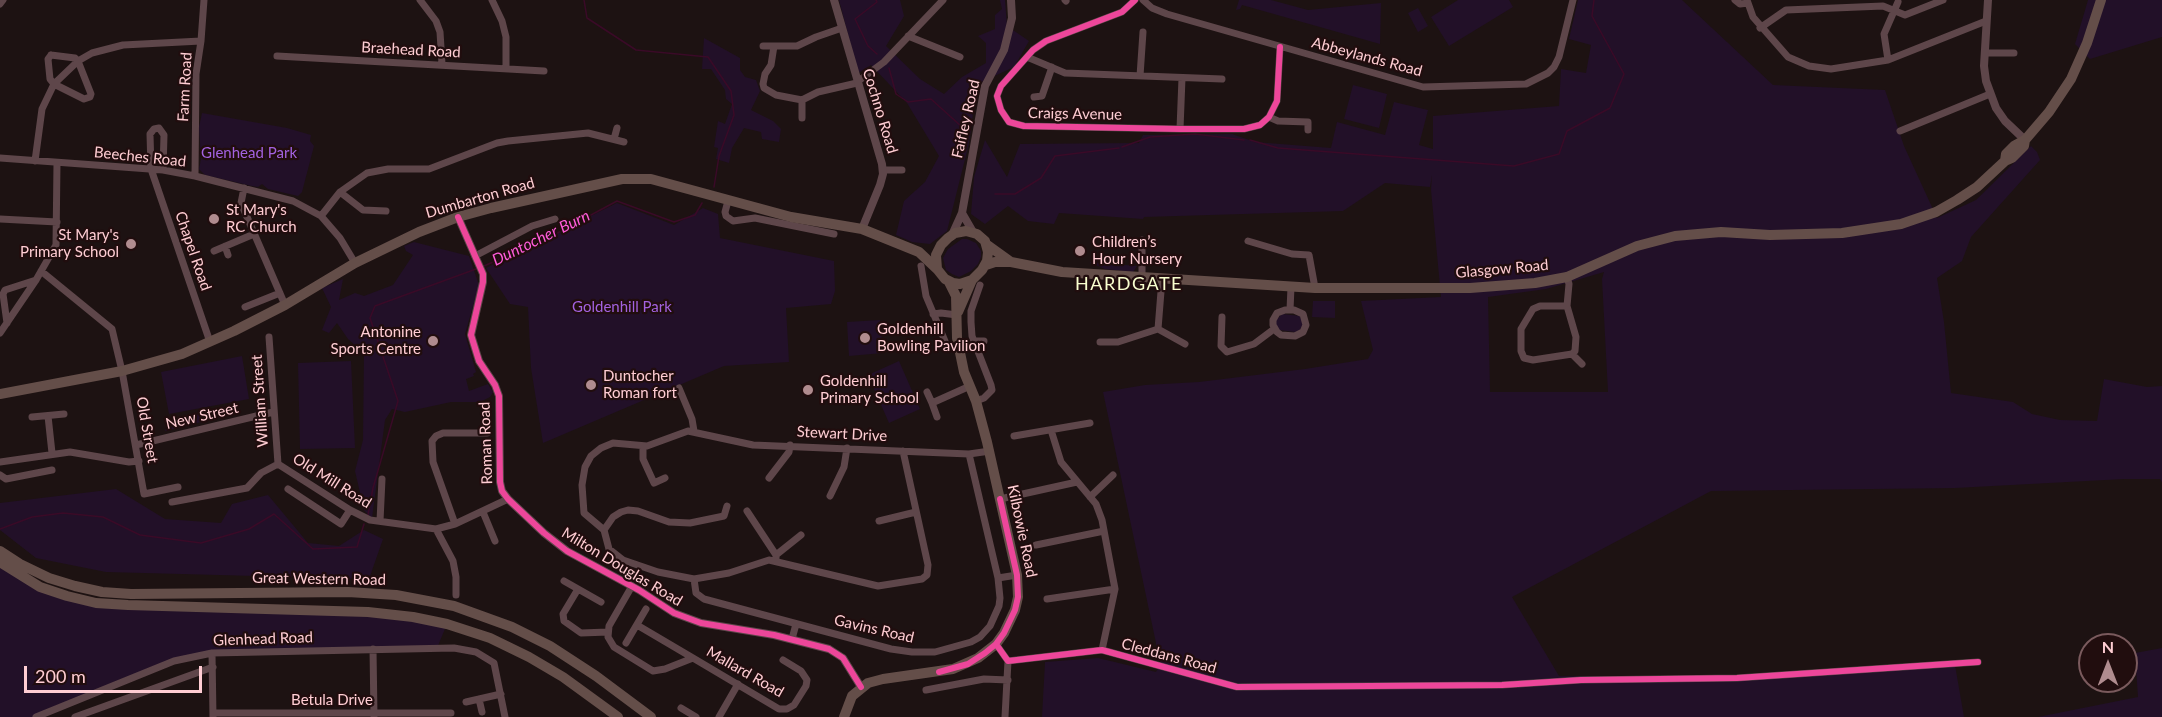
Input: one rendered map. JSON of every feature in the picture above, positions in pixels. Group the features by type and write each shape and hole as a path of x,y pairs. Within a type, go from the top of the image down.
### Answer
{"main road":[{"name":"Glasgow Road","path":"986,265 995,262 1011,262 1062,272 1291,287 1470,288 1535,284 1567,276 1637,246 1675,236 1721,232 1770,235 1842,233 1901,224 1936,212 1957,200 1977,187 2024,146 2025,140 2049,112 2071,79 2087,44 2101,0"},
{"path":"2014,146 2025,140"},
{"name":"Glasgow Road","path":"2005,161 2006,153 2014,146"},
{"name":"Dumbarton Road","path":"0,394 122,371 182,354 285,305 355,263 419,232 458,217 575,188 622,179 651,179 791,217 862,229 919,252"},
{"path":"919,252 937,270 949,282 976,283 986,265 988,252 986,244 980,236 973,232 963,231 952,235 944,241 937,252 935,259 937,270"},
{"name":"Glasgow Road","path":"986,244 1011,262"},
{"path":"919,252 937,252"},
{"name":"Kilbowie Road","path":"861,687 883,679 953,669 978,658 996,644 1004,633 1015,610 1018,597 1017,575 990,452 976,401 960,357 956,296 949,282"},
{"name":"Kilbowie Road","path":"957,315 976,283"},
{"name":"Great Western Road","path":"0,551 49,578 102,591 131,594 359,592 454,606 512,627 550,646 596,676 651,717"},
{"name":"Great Western Road","path":"0,562 40,587 96,603 368,612 413,617 447,624 490,638 537,661 618,717"},
{"path":"844,717 852,696 861,687"}],"street":[{"path":"0,4 3,0"},
{"name":"Farm Road","path":"195,176 196,74 204,0"},
{"path":"420,0 436,21 440,32 442,64"},
{"path":"492,0 505,31 506,69"},
{"name":"Cochno Road","path":"834,0 883,170 880,185 862,229"},
{"name":"Faifley Road","path":"952,235 962,213 985,86 1004,50 1012,18 1011,0"},
{"name":"Craigs Avenue","path":"1135,0 1122,12 1046,41 1033,50 1001,86 997,96 1001,110 1009,122 1024,126 1244,129 1260,125 1269,117"},
{"name":"Abbeylands Road","path":"1143,0 1152,8 1167,14 1423,87 1526,84 1548,73 1559,57 1573,0"},
{"path":"1735,0 1740,4 1748,2 1760,28 1788,57 1809,66 1831,69 1888,60 1986,21"},
{"path":"1786,10 1788,0"},
{"path":"1760,28 1786,10 1883,6 1905,15 1943,0"},
{"path":"1988,0 1985,74 1990,94 1996,108 2025,140"},
{"path":"774,46 771,65 763,79 764,88 776,95 802,100 824,90 836,89 859,81 884,62 939,1"},
{"path":"1888,60 1884,34 1898,2"},
{"path":"763,46 797,46 842,28"},
{"path":"1140,76 1143,32"},
{"path":"908,36 960,57"},
{"path":"35,161 42,109 54,84 78,61 92,52 123,45 201,41"},
{"path":"1280,47 1277,101 1269,117 1278,121 1308,122 1308,130"},
{"path":"1985,53 2014,52"},
{"path":"51,55 75,58 91,94 90,97 84,99 54,84 50,79 48,59 51,55"},
{"name":"Braehead Road","path":"277,56 544,71"},
{"path":"1027,57 1065,73 1222,79"},
{"path":"1034,97 1042,96 1052,67"},
{"path":"1180,129 1182,78"},
{"path":"1900,131 1990,94"},
{"path":"802,100 802,118"},
{"name":"Chapel Road","path":"163,170 164,135 159,128 154,129 150,134 151,169 210,342"},
{"path":"614,139 617,128"},
{"path":"2014,130 2014,146"},
{"path":"321,216 340,192 367,173 429,169 508,141 588,133 624,142"},
{"name":"Beeches Road","path":"0,158 163,170 293,201 321,216 340,238 355,263"},
{"path":"0,333 36,280 56,245 57,163"},
{"path":"883,170 902,170"},
{"path":"244,188 241,203 285,305"},
{"path":"340,192 363,210 386,211"},
{"path":"728,201 725,212 726,216 733,221 754,218 834,234"},
{"path":"962,213 973,232"},
{"name":"Roman Road","path":"458,217 483,274 472,328 472,340 479,361 499,396 500,482 502,491 508,499"},
{"path":"0,219 57,222"},
{"path":"476,258 532,226 555,219"},
{"path":"214,251 254,234"},
{"path":"1142,240 1142,278"},
{"path":"1248,241 1292,254 1309,255 1315,288"},
{"path":"225,246 228,255"},
{"path":"921,266 926,296 945,341"},
{"name":"Old Street","path":"41,272 112,329 122,371 144,494 178,487"},
{"path":"1567,276 1569,284 1567,306 1576,337 1575,351 1572,354 1533,360 1524,358 1521,351 1521,329 1533,309 1540,306 1567,306"},
{"path":"1158,328 1162,279"},
{"path":"7,323 3,294 5,290 36,280"},
{"path":"976,283 971,311 974,341 992,390 984,398 976,401"},
{"path":"1290,310 1291,287"},
{"path":"245,307 280,293"},
{"path":"1285,310 1300,312 1306,319 1303,332 1295,336 1281,335 1274,329 1275,315 1285,310"},
{"path":"933,314 957,315"},
{"path":"1222,317 1221,346 1227,352 1254,344 1274,329"},
{"path":"1100,342 1118,342 1158,328 1185,344"},
{"name":"William Street","path":"269,337 278,464"},
{"path":"974,341 984,341"},
{"path":"1572,354 1581,364"},
{"path":"932,403 970,386"},
{"path":"679,388 692,419 694,431"},
{"path":"927,392 937,417"},
{"name":"New Street","path":"136,445 273,412"},
{"path":"32,417 64,414"},
{"path":"48,416 52,453"},
{"path":"1014,436 1090,423"},
{"path":"1052,429 1061,462 1096,504 1104,531 1115,589 1102,650"},
{"name":"Stewart Drive","path":"694,579 658,572 623,560 609,549 604,530 586,516 583,509 582,484 585,467 591,456 606,445 620,442 643,446 653,445 683,431 694,431 753,445 969,454 990,452"},
{"path":"455,524 433,462 432,441 443,433 487,433"},
{"path":"769,478 789,452 790,445"},
{"path":"643,446 643,459 654,483 665,478"},
{"path":"830,496 844,467 847,448"},
{"path":"694,579 729,573 766,560 777,560 878,586 922,579 927,575 928,565 903,451"},
{"path":"0,462 70,452 129,462 139,461"},
{"name":"Gavins Road","path":"694,579 696,593 700,597 901,651 926,653 944,651 971,642 980,637 990,626 999,606 998,578 969,454"},
{"path":"172,502 247,488 261,473 278,464"},
{"name":"Old Mill Road","path":"278,464 350,510 370,520 436,529 455,524 508,499"},
{"path":"0,475 6,479 52,470"},
{"path":"1090,497 1113,475"},
{"path":"380,521 382,479"},
{"path":"1000,499 1077,482"},
{"path":"288,489 341,524 350,510"},
{"name":"Milton Douglas Road","path":"508,499 567,551 632,586 667,609 693,620 829,648 839,654 861,687"},
{"path":"604,530 613,517 628,510 680,524 724,516 727,506"},
{"path":"747,511 777,560"},
{"path":"483,512 495,541"},
{"path":"879,521 916,512"},
{"path":"436,529 453,561 456,595"},
{"path":"1036,545 1104,531"},
{"path":"777,560 801,535"},
{"path":"998,578 1017,575"},
{"path":"564,580 601,602"},
{"path":"578,589 563,614 564,621 581,633 608,632 612,620 632,586"},
{"path":"1047,599 1115,589"},
{"path":"626,643 646,609"},
{"path":"792,639 796,624"},
{"name":"Mallard Road","path":"637,625 779,709 790,708 806,686 806,677 801,671 783,660"},
{"name":"Mallard Road","path":"608,632 610,642 614,647 653,671 665,669 693,658"},
{"path":"996,644 1008,661 1005,717"},
{"path":"373,649 374,715"},
{"name":"Glenhead Road","path":"36,717 174,661 212,653 373,649 466,650 485,657 496,666 501,694"},
{"name":"Cleddans Road","path":"1008,661 1102,650 1237,687 1502,685 1581,680 1737,678 1978,662"},
{"path":"212,653 213,715"},
{"path":"75,717 213,666"},
{"path":"926,690 984,679 1008,680"},
{"path":"719,717 738,684"},
{"path":"466,702 501,694 505,717"},
{"path":"479,699 482,712"},
{"path":"681,708 696,717"},
{"name":"Betula Drive","path":"213,715 374,715 451,712"}],"green space":[{"path":"839,0 900,0 904,16 886,46 920,79 944,94 962,77 986,63 986,43 978,36 995,29 995,15 1002,9 1000,0 1005,0 1007,26 1029,41 1014,67 977,84 969,143 947,231 930,244 912,242 896,235 904,201 925,182 939,156 907,103 871,65 858,73"},
{"path":"1239,0 1271,0 1308,10 1381,3 1380,44 1242,5 1236,10"},
{"path":"1458,0 1509,0 1513,7 1449,46 1431,17"},
{"path":"1578,0 1682,0 1773,85 1885,90 1904,146 1937,218 1976,200 2031,146 2037,152 2040,160 1971,237 1962,261 1937,278 1951,393 2013,402 2032,414 2060,420 2097,421 2104,379 2147,387 2162,386 2162,482 2160,479 2124,479 1955,488 1711,491 1512,597 1559,676 1737,678 1955,665 1964,717 1042,717 1045,662 1098,658 1156,672 1161,663 1156,655 1156,643 1103,392 1145,385 1199,382 1305,369 1368,359 1373,350 1361,301 1441,297 1431,190 1432,175 1430,187 1385,183 1343,211 1144,217 1143,219 1059,213 1054,224 1028,221 1008,206 985,224 971,214 974,177 985,140 1007,177 1020,144 1139,143 1143,135 1232,134 1255,142 1331,148 1337,122 1385,135 1394,102 1428,110 1419,145 1433,149 1433,116 1559,106 1561,69 1586,73 1591,45 1569,39","holes":["1604,272 1602,279 1608,392 1490,392 1488,297 1546,289"]},
{"path":"2088,0 2162,0 2162,37 2090,59 2075,44"},
{"path":"1418,8 1428,26 1418,32 1408,13"},
{"path":"704,38 740,58 740,70 745,77 756,80 760,91 751,110 773,121 781,129 779,142 762,139 761,132 744,128 732,148 729,163 716,159 718,148 714,147 718,121 725,124 732,104 726,99 725,90 711,69 702,69"},
{"path":"1353,85 1387,94 1379,128 1344,119"},
{"name":"Glenhead Park","path":"202,113 287,128 311,135 310,141 314,146 302,192 298,196 268,189 262,184 258,187 205,175 199,169 201,159 199,127"},
{"name":"Goldenhill Park","path":"617,203 674,225 703,208 718,214 720,238 834,261 835,291 831,304 786,308 789,362 724,366 543,443 531,368 528,307 510,304 486,268"},
{"path":"962,239 976,243 981,251 981,257 971,271 959,277 946,270 943,258 948,249"},
{"path":"414,242 469,256 479,285 465,334 476,372 474,376 466,379 469,391 488,384 493,392 490,397 480,402 451,402 405,412 392,409 385,420 372,518 364,510 355,471 363,440 364,353 348,339 337,323 329,333 322,330 331,307 322,288 343,279 339,300 355,293 364,296 393,285 413,255 406,251 404,246"},
{"path":"1089,262 1137,266 1133,272 1105,269"},
{"path":"1313,301 1335,301 1335,318 1312,317"},
{"path":"1282,314 1300,316 1303,324 1300,330 1295,332 1279,330 1276,320"},
{"name":"Goldenhill Bowling Pavilion","path":"880,320 883,353 849,356 847,322"},
{"path":"242,356 249,399 169,414 161,372"},
{"path":"351,361 355,448 300,449 298,363"},
{"path":"899,361 920,409 889,423 868,375"},
{"path":"199,414 201,422 165,431 169,421"},
{"path":"116,489 165,519 221,523 232,504 268,495 308,543 339,546 364,530 383,539 369,579 106,572 36,558 0,530 0,503"},
{"path":"0,562 14,572 81,600 368,612 447,624 437,648 212,653 174,661 36,717 0,717"},
{"path":"2162,648 2162,717 2038,717 2138,697 2138,652"}],"waterway":[{"path":"584,0 587,18 636,50 708,57 731,91 734,115 719,156 714,187"},
{"path":"876,0 877,2 855,19 868,46 877,54"},
{"path":"1250,140 1278,148 1514,166 1559,154 1567,131 1610,108 1624,74 1592,16 1594,0"},
{"path":"889,68 896,94 908,102 931,99 962,127"},
{"path":"1122,147 1150,137 1195,134 1244,140"},
{"path":"995,194 1015,194 1041,178 1055,156 1119,148"},
{"name":"Duntocher Burn","path":"484,266 550,237 617,201 674,222 695,215 702,203"},
{"name":"Duntocher Burn","path":"368,515 373,488 398,401 370,318 375,306 476,269"},
{"name":"Duntocher Burn","path":"0,529 32,517 63,513 103,517 140,535 201,543 249,529 274,514 313,549 357,547 364,524"}],"cycle path":[{"path":"1135,0 1122,12 1046,41 1033,50 1001,86 997,96 1001,110 1009,122 1024,126 1180,129 1244,129 1260,125 1269,117 1277,101 1280,47"},
{"path":"458,217 483,274 471,335 479,361 495,385 499,396 500,482 502,491 508,499 567,551 639,590 674,613 701,623 774,635 829,649 843,658 861,687"},
{"path":"939,672 968,664 985,653 1004,633 1015,610 1018,597 1017,575 1000,499"},
{"path":"996,644 1008,661 1102,650 1237,687 1502,685 1581,680 1737,678 1978,662"}],"place":[{"name":"St Mary's RC Church","path":"214,219"},
{"name":"St Mary's Primary School","path":"131,244"},
{"name":"Children’s Hour Nursery","path":"1080,251"},
{"name":"Goldenhill Bowling Pavilion","path":"865,338"},
{"name":"Antonine Sports Centre","path":"433,341"},
{"name":"Duntocher Roman fort","path":"591,385"},
{"name":"Goldenhill Primary School","path":"808,390"}],"district":[{"name":"HARDGATE","path":"1129,284"}]}
